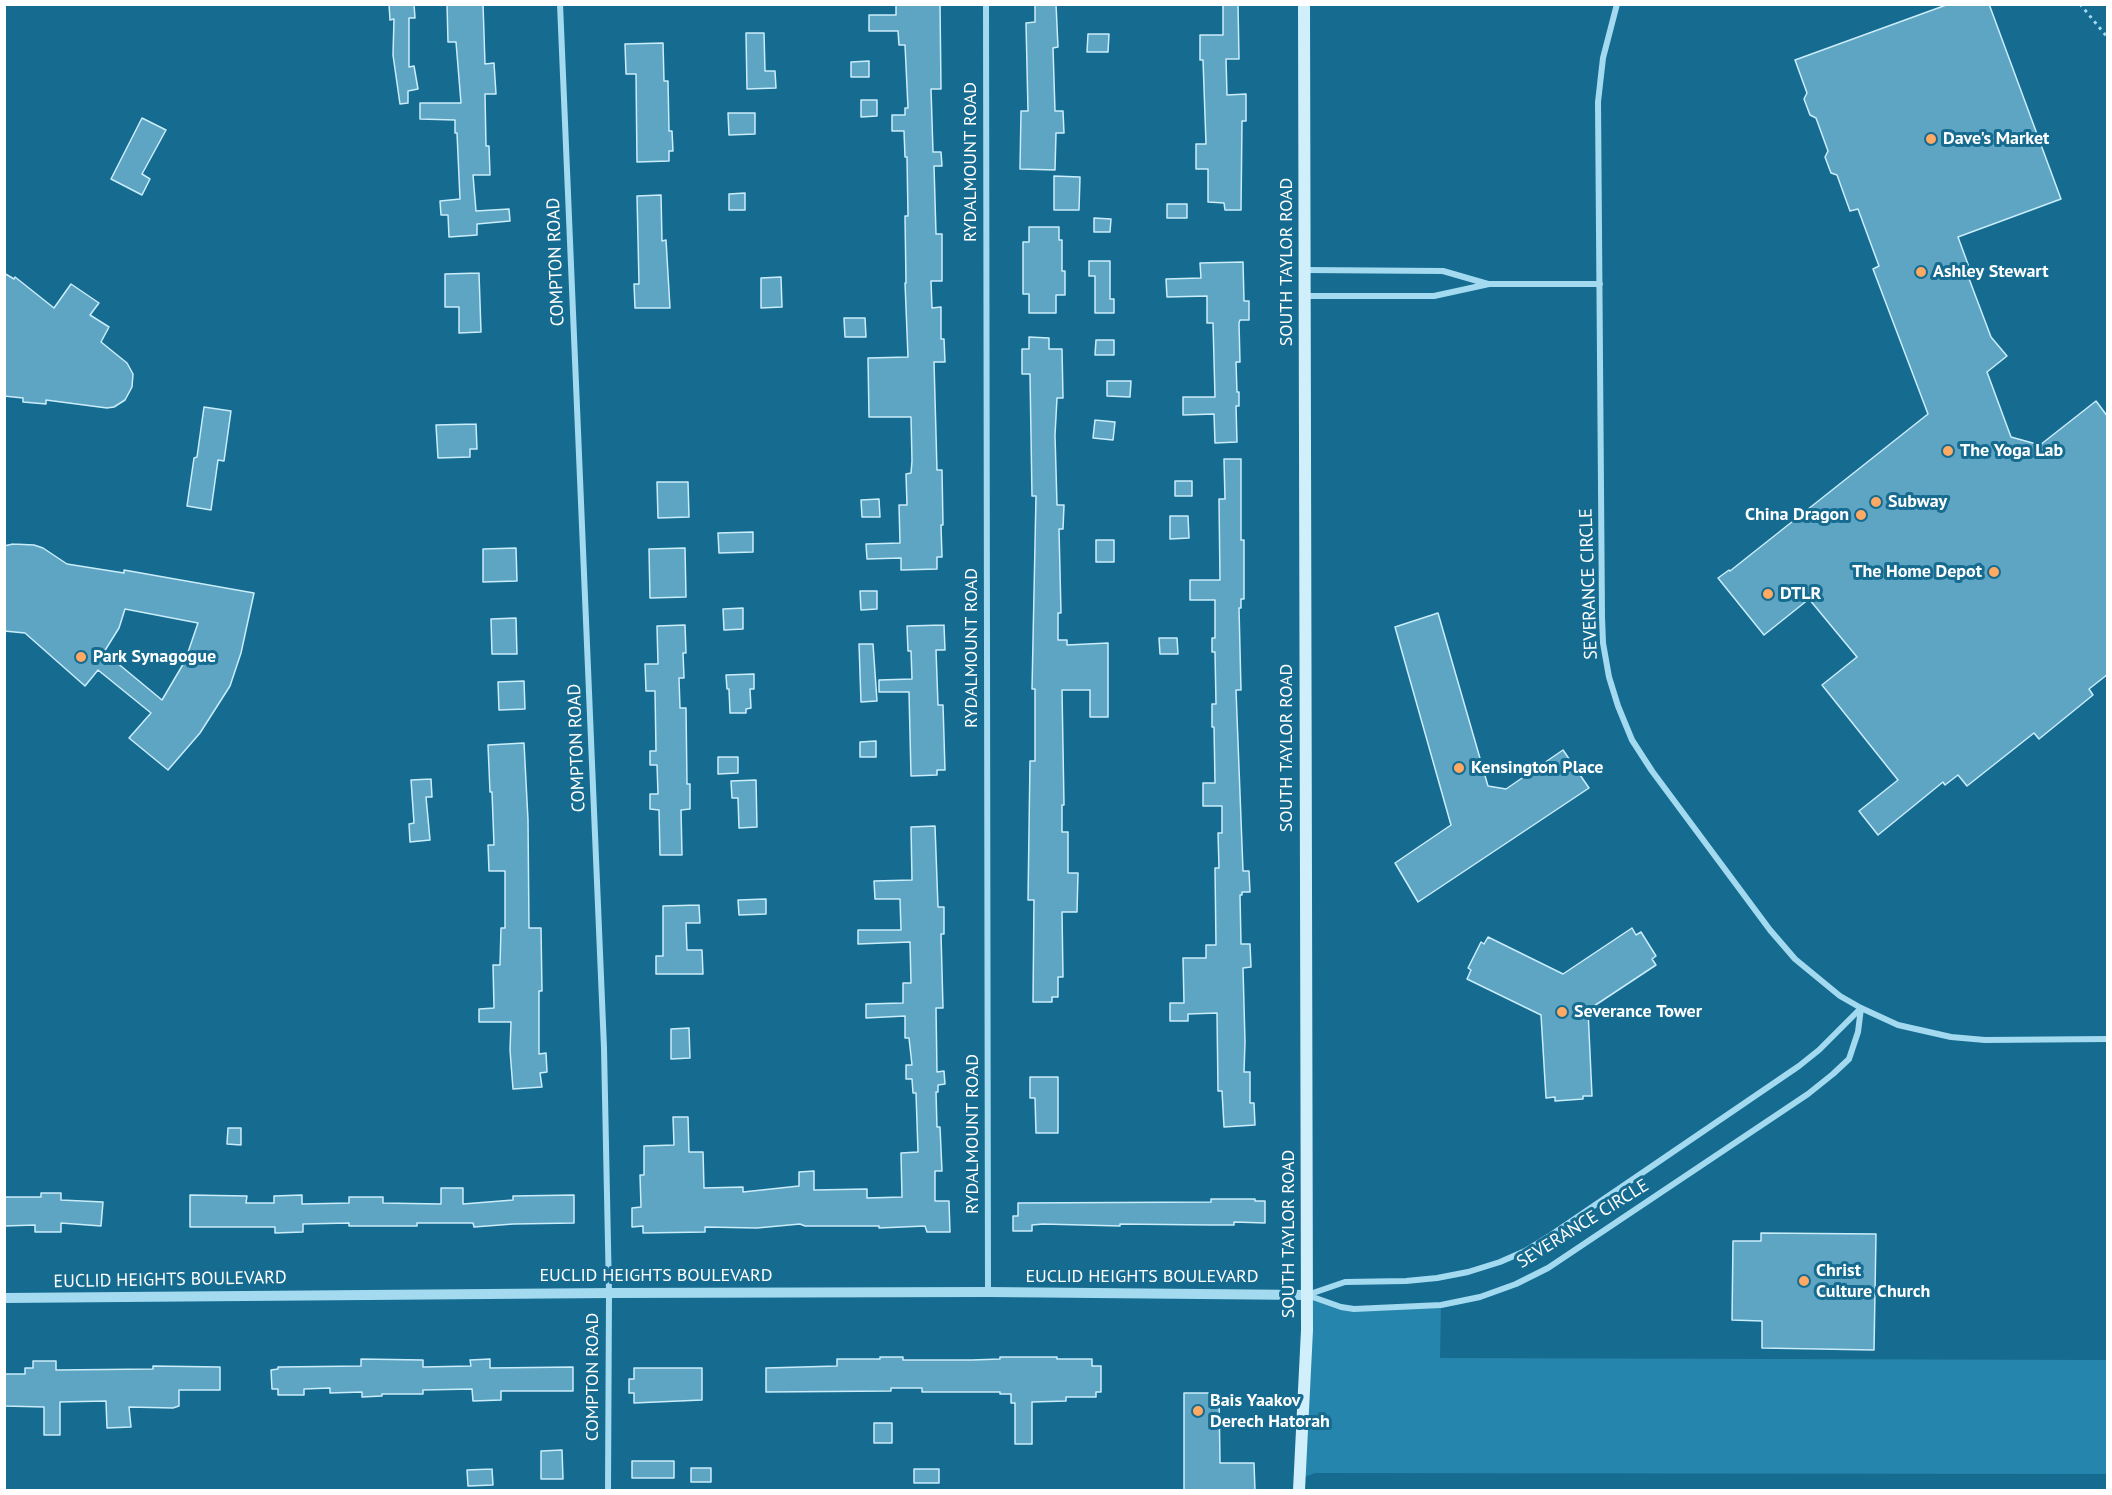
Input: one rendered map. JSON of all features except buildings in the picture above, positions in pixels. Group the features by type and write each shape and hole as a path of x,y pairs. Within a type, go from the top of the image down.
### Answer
{"main road":[{"name":"SOUTH TAYLOR ROAD","path":"1299,1491 1307,1360 1305,4"}],"street":[{"name":"COMPTON ROAD","path":"560,4 604,1048 609,1293 608,1491"},
{"name":"RYDALMOUNT ROAD","path":"986,4 988,1292"},
{"name":"SEVERANCE CIRCLE","path":"1617,4 1603,58 1598,102 1602,617 1603,643 1609,676 1632,740 1652,771 1770,930 1795,959 1826,986 1861,1008 1898,1025 1951,1037 1985,1040 2108,1040"},
{"path":"1305,270 1443,271 1489,284"},
{"path":"1305,296 1434,296 1489,284 1600,284"},
{"name":"SEVERANCE CIRCLE","path":"1307,1295 1345,1282 1416,1280 1468,1272 1525,1251 1799,1066 1819,1050 1861,1008"},
{"name":"SEVERANCE CIRCLE","path":"1307,1295 1354,1309 1441,1305 1480,1297 1516,1284 1548,1268 1808,1094 1833,1074 1849,1059 1858,1032 1861,1008"},
{"name":"EUCLID HEIGHTS BOULEVARD","path":"4,1298 988,1292 1307,1295"}],"path":[{"path":"2080,4 2108,38"}],"shaded area":[{"path":"1307,1295 1341,1307 1441,1305 1440,1358 2107,1360 2107,1474 1315,1473 1299,1479"}],"place":[{"name":"Dave's Market","path":"1931,139"},
{"name":"Ashley Stewart","path":"1921,272"},
{"name":"The Yoga Lab","path":"1948,451"},
{"name":"Subway","path":"1876,502"},
{"name":"China Dragon","path":"1861,515"},
{"name":"The Home Depot","path":"1994,572"},
{"name":"DTLR","path":"1768,594"},
{"name":"Park Synagogue","path":"81,657"},
{"name":"Kensington Place","path":"1459,768"},
{"name":"Severance Tower","path":"1562,1012"},
{"name":"Christ Culture Church","path":"1804,1281"},
{"name":"Bais Yaakov Derech Hatorah","path":"1198,1411"}]}
